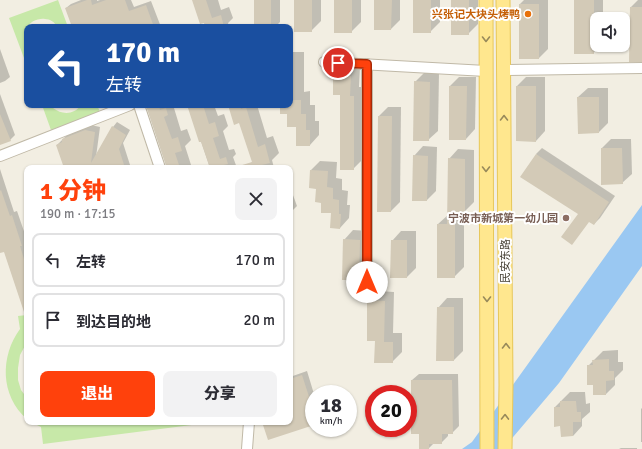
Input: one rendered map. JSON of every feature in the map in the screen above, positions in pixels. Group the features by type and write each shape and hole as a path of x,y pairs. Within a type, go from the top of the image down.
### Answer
{"main road":[{"name":"民安东路","path":"486,0 487,449"},
{"name":"民安东路","path":"503,0 506,385 505,449"}],"lane":[{"path":"324,62 486,71"},
{"path":"367,64 367,282"},
{"path":"503,70 642,68"},
{"path":"0,156 122,108"},
{"path":"140,108 159,165"},
{"path":"247,449 249,425"}],"green space":[{"path":"58,0 67,24 55,24 50,20 42,19 30,24 24,24 24,58 9,18"},
{"path":"43,108 53,108 60,112 68,113 75,111 78,108 98,108 100,112 51,130"},
{"path":"24,315 24,348 20,355 18,380 24,394 24,416 18,410 12,399 6,376 6,363 9,351 13,340 20,329 18,316"},
{"path":"37,425 192,425 43,444 41,427"}],"water":[{"path":"642,205 642,266 559,383 503,449 462,449 472,442"}],"building":[{"path":"87,0 91,0 92,5 106,0 125,0 129,11 146,5 153,24 71,24 65,8"},
{"path":"192,0 206,0 212,18 221,15 223,24 200,24"},
{"path":"254,0 271,0 271,24 254,24"},
{"path":"294,0 312,0 312,32 294,32"},
{"path":"334,0 352,0 352,33 334,33"},
{"path":"374,0 392,0 391,30 374,30"},
{"path":"413,0 431,0 431,33 413,33"},
{"path":"451,0 469,0 469,35 451,35"},
{"path":"574,0 594,0 594,12 590,12 590,52 594,52 594,54 574,54"},
{"path":"519,4 539,4 539,59 519,59"},
{"path":"630,7 642,7 642,62 629,62"},
{"path":"333,76 351,76 350,96 354,96 354,170 340,170 340,95 333,95"},
{"path":"414,81 430,82 429,141 413,141"},
{"path":"449,86 467,86 466,140 449,140"},
{"path":"516,86 536,86 536,142 516,141"},
{"path":"577,97 599,97 599,133 578,134"},
{"path":"293,100 301,100 301,114 306,114 306,130 310,130 310,146 296,146 296,127 287,127 287,114 280,114 280,108 293,108"},
{"path":"147,108 160,108 160,110 166,108 168,115 164,117 172,139 178,137 182,151 175,153 179,165 166,165"},
{"path":"188,108 204,108 209,124 215,122 219,136 213,138 220,159 226,157 228,164 209,165 201,142 199,142"},
{"path":"229,108 246,108 258,147 265,144 270,163 262,165 242,165 252,162 239,123 234,125"},
{"path":"0,114 11,141 0,145"},
{"path":"378,116 392,116 391,212 377,212"},
{"path":"112,126 126,135 119,149 124,165 63,165 56,145 62,142 62,139 85,130 95,132 91,163"},
{"path":"601,148 622,148 623,184 601,185"},
{"path":"536,154 609,202 594,225 589,222 572,245 561,237 578,214 520,177"},
{"path":"413,155 428,156 427,201 412,201"},
{"path":"448,158 465,159 465,213 455,212 455,278 437,278 437,224 447,224"},
{"path":"310,170 328,171 327,187 333,188 333,199 339,200 339,214 341,214 340,229 330,228 331,213 321,213 321,203 315,202 316,189 309,188"},
{"path":"1,190 10,216 12,215 22,246 20,246 24,259 24,312 4,252 0,253"},
{"path":"343,239 360,240 359,280 342,280"},
{"path":"391,240 407,240 407,278 390,278"},
{"path":"367,300 385,301 384,342 393,342 393,363 374,363 375,341 367,341"},
{"path":"437,307 454,307 454,361 436,361"},
{"path":"609,359 609,371 614,371 614,380 606,381 606,395 593,395 593,385 587,385 587,365 593,365 592,360"},
{"path":"302,375 305,385 305,428 268,440 263,425 293,425 293,378"},
{"path":"411,380 452,380 453,434 442,434 442,444 429,444 429,449 419,449 419,434 417,434 417,385 411,385"},
{"path":"560,401 576,401 577,412 581,412 581,422 573,422 573,436 561,437 560,426 554,427 554,407 560,407"}],"place":[{"name":"兴张记大块头烤鸭","path":"528,14"},
{"name":"宁波市新城第一幼儿园","path":"566,218"}],"route":[{"path":"338,63 367,64 367,282"}]}
